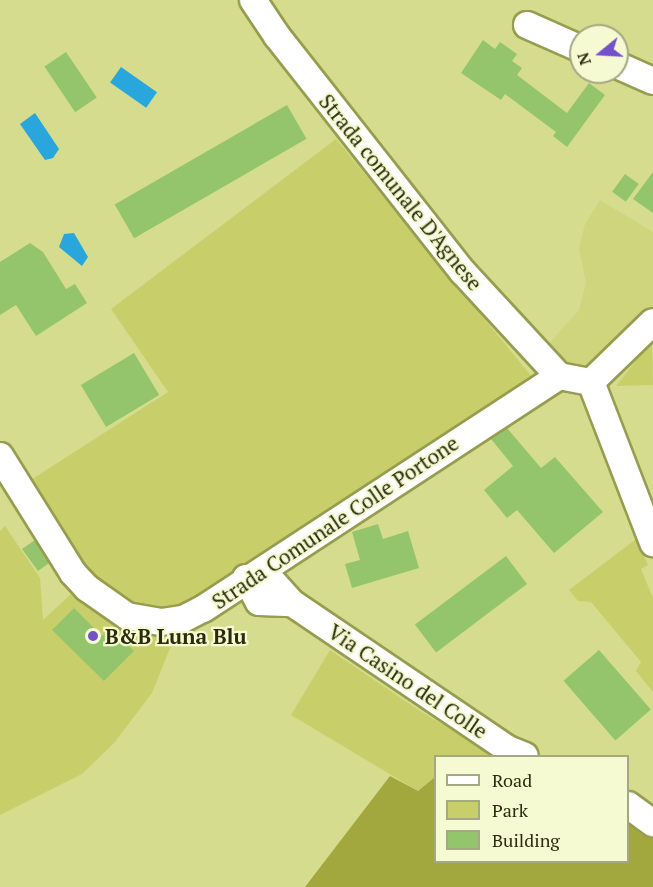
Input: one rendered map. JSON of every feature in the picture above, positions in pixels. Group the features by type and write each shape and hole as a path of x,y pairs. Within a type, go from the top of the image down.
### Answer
{"street":[{"name":"Strada comunale D'Agnese","path":"253,0 277,36 463,272 559,376"},
{"path":"527,25 569,44"},
{"path":"629,70 653,81"},
{"path":"591,382 653,322"},
{"path":"559,376 591,382"},
{"name":"Strada Comunale Colle Portone","path":"0,456 73,573 102,602 128,616 161,622 183,619 559,376"},
{"path":"591,382 653,543"},
{"name":"Via Casino del Colle","path":"246,578 259,602 292,603 508,749 523,755"},
{"path":"629,806 653,823"}],"shaded area":[{"path":"600,200 653,232 653,307 601,356 586,364 569,367 543,350 579,310 586,283 579,248 585,224"},
{"path":"390,776 418,791 434,778 434,863 629,863 629,824 653,839 653,887 305,887"}],"green space":[{"path":"336,139 533,378 195,605 167,615 141,612 86,576 26,483 168,392 111,309"},
{"path":"652,340 653,385 616,386"},
{"path":"5,526 40,578 43,620 71,594 76,594 108,620 136,632 175,636 152,693 114,743 82,774 0,815 0,531"},
{"path":"636,539 648,565 641,569 653,598 653,692 636,671 641,662 591,602 578,601 569,590"},
{"path":"330,650 417,709 493,755 434,755 434,778 418,791 291,715"}],"water":[{"path":"121,67 157,92 146,108 110,83"},
{"path":"35,113 59,149 53,158 45,160 20,124"},
{"path":"74,233 88,257 82,266 59,247 64,234"}],"building":[{"path":"483,40 495,49 500,42 517,54 512,61 522,68 517,75 567,113 588,84 605,95 567,147 553,136 556,132 505,94 501,100 461,73"},
{"path":"66,52 97,98 75,112 44,67"},
{"path":"287,105 306,139 134,238 115,204"},
{"path":"653,172 653,213 633,199"},
{"path":"625,174 639,184 626,202 612,192"},
{"path":"30,243 43,252 66,289 75,284 87,303 36,336 16,305 0,315 0,262"},
{"path":"134,353 159,395 106,427 81,385"},
{"path":"507,428 541,468 555,457 603,512 554,553 517,510 507,518 484,490 513,466 491,439"},
{"path":"378,524 383,539 408,531 419,568 352,588 345,564 360,560 352,532"},
{"path":"35,540 49,563 38,571 22,549"},
{"path":"506,556 527,584 436,653 415,625"},
{"path":"74,608 102,636 110,628 134,651 104,681 52,630"},
{"path":"599,650 651,710 615,740 564,681"}],"place":[{"name":"B&B Luna Blu","path":"93,636"}]}
